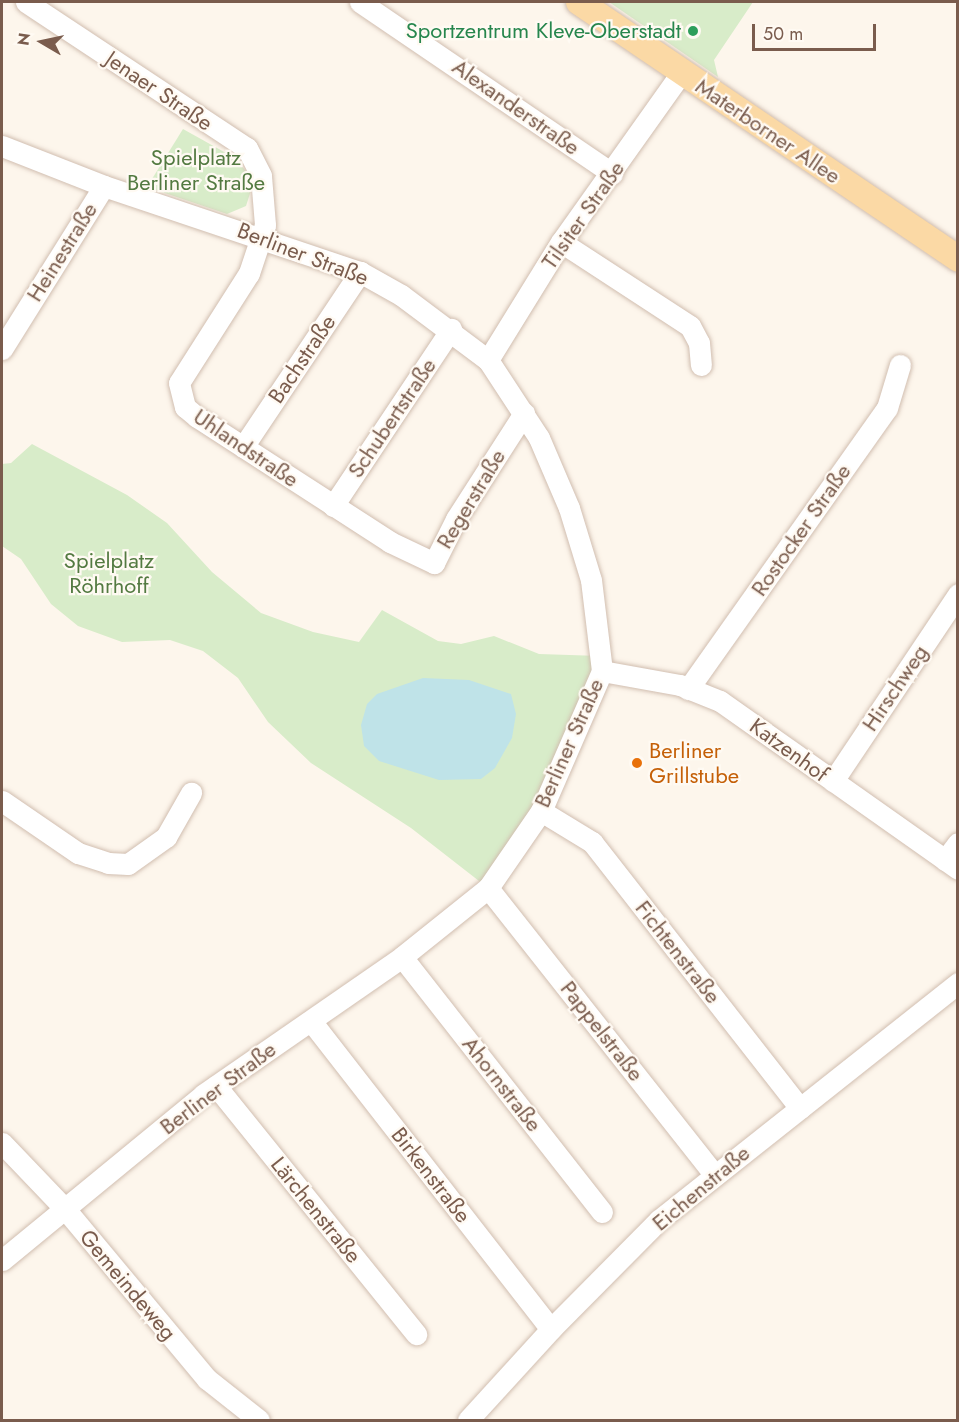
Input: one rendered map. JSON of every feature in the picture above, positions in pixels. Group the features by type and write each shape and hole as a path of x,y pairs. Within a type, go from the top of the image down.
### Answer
{"main road":[{"name":"Materborner Allee","path":"579,2 957,259"}],"street":[{"name":"Jenaer Straße","path":"26,2 247,148 261,178 263,236"},
{"name":"Alexanderstraße","path":"360,2 612,173"},
{"name":"Tilsiter Straße","path":"488,360 561,242 682,72"},
{"name":"Berliner Straße","path":"2,146 104,186 263,236 360,272 451,329 488,360 539,438 569,508 591,580 602,671 541,811 488,888 402,957 216,1086 2,1260"},
{"name":"Heinestraße","path":"2,349 104,186"},
{"name":"Uhlandstraße","path":"263,236 249,273 179,383 185,407 390,542 412,550"},
{"path":"561,242 690,326 699,343 701,365"},
{"name":"Bachstraße","path":"243,447 360,272"},
{"name":"Schubertstraße","path":"333,506 451,329"},
{"name":"Rostocker Straße","path":"688,689 887,408 900,365"},
{"name":"Regerstraße","path":"412,550 434,563 456,519 524,413"},
{"name":"Hirschweg","path":"833,782 957,594"},
{"name":"Katzenhof","path":"602,671 688,689 720,701 951,865"},
{"path":"2,801 78,853 108,863 128,864 166,837 192,793"},
{"name":"Fichtenstraße","path":"541,811 592,842 801,1108"},
{"path":"951,865 957,843"},
{"name":"Pappelstraße","path":"488,888 716,1175"},
{"name":"Ahornstraße","path":"402,957 602,1212"},
{"name":"Eichenstraße","path":"468,1420 551,1329 659,1220 957,983"},
{"name":"Birkenstraße","path":"310,1021 551,1329"},
{"name":"Lärchenstraße","path":"216,1086 416,1334"},
{"name":"Gemeindeweg","path":"2,1143 66,1210 207,1379 259,1420"}],"green space":[{"name":"Sportzentrum Kleve-Oberstadt","path":"609,2 753,2 714,60 718,77"},
{"name":"Spielplatz Berliner Straße","path":"183,129 235,158 254,181 246,206 227,214 147,187"},
{"name":"Spielplatz Röhrhoff","path":"32,444 127,495 167,523 212,572 261,613 313,632 359,642 382,610 438,641 461,644 494,636 539,654 600,656 541,811 488,888 411,828 311,763 268,722 238,678 203,651 170,640 122,642 78,626 51,604 21,559 2,546 2,464 11,463"}],"water":[{"path":"423,678 469,680 511,694 516,714 512,738 495,768 481,779 439,780 379,761 364,746 361,725 367,704 377,694"}],"place":[{"name":"Sportzentrum Kleve-Oberstadt","path":"693,31"},
{"name":"Berliner Grillstube","path":"637,763"}]}
